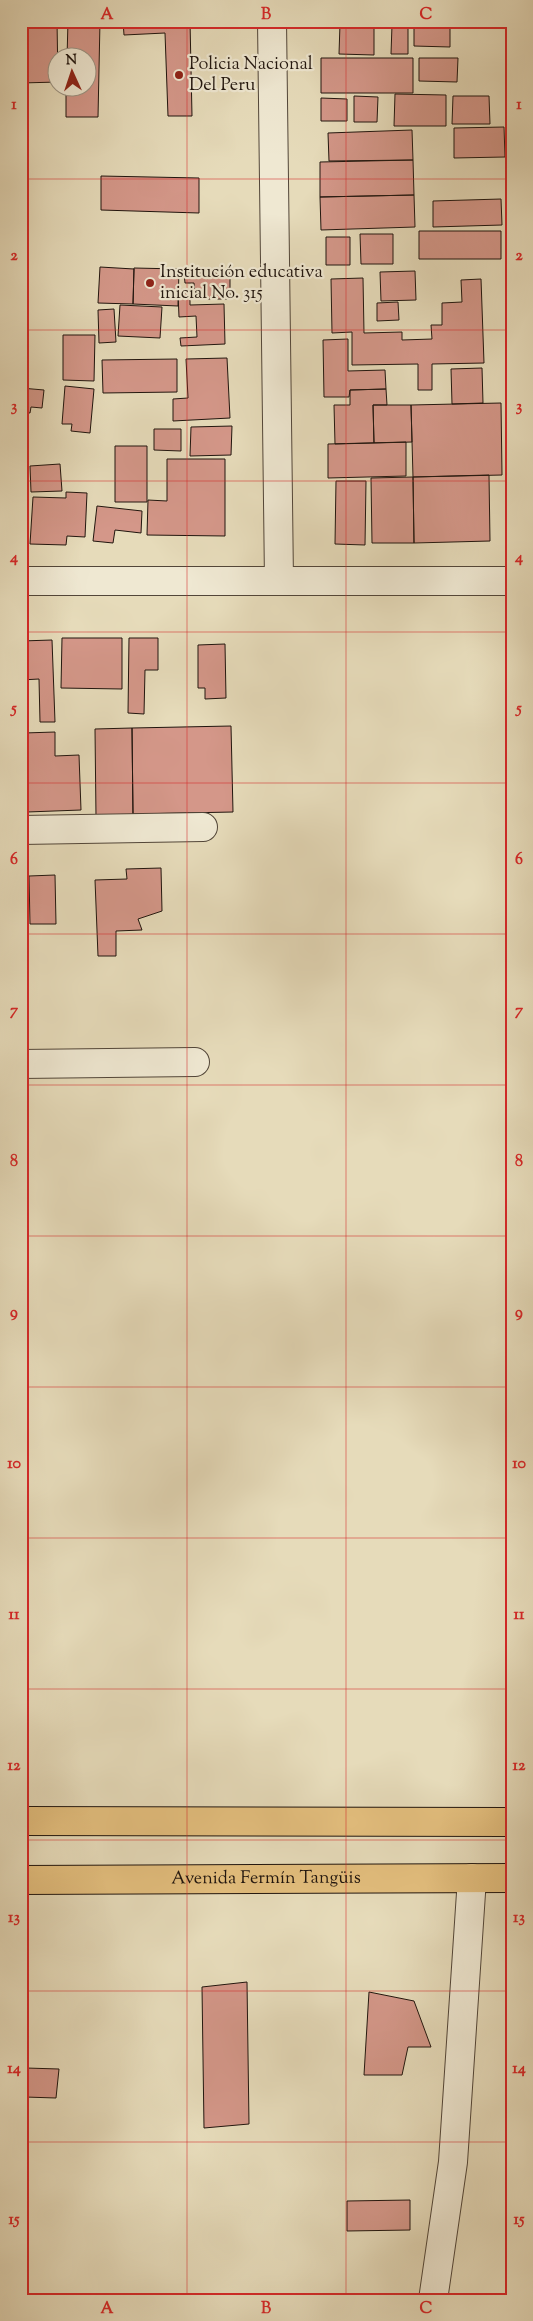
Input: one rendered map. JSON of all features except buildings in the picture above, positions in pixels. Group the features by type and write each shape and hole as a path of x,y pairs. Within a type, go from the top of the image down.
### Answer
{"main road":[{"path":"21,1821 512,1822"},
{"name":"Avenida Fermín Tangüis","path":"21,1880 512,1878"}],"street":[{"path":"272,21 279,581"},
{"path":"21,581 512,581"},
{"path":"21,830 203,827"},
{"path":"21,1064 195,1062"},
{"path":"433,2300 454,2162 472,1878"}],"place":[{"name":"Policia Nacional Del Peru","path":"179,75"},
{"name":"Institución educativa inicial No. 315","path":"150,283"}]}
